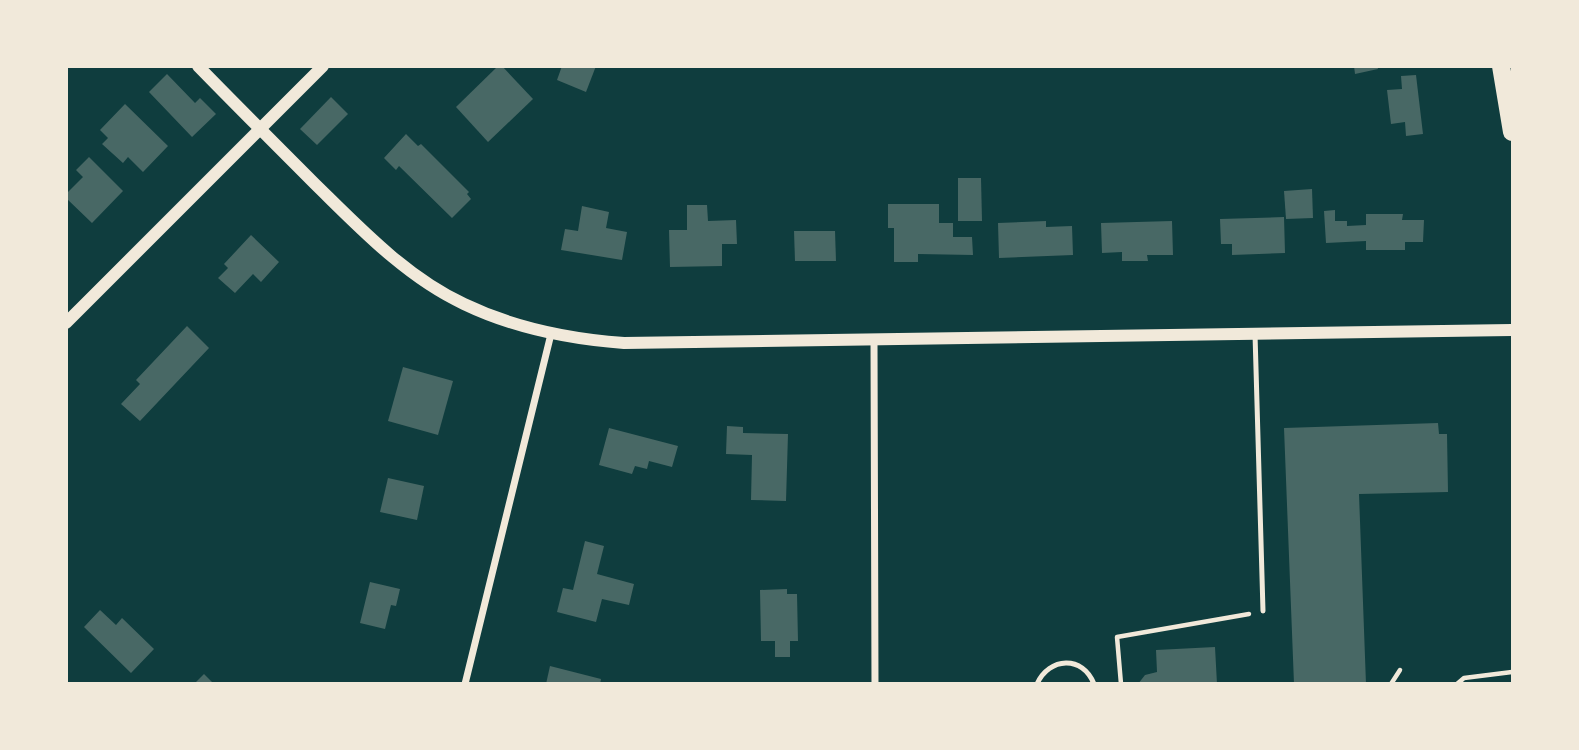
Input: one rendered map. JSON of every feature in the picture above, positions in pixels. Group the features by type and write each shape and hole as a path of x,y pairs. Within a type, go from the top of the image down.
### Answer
{"main road":[{"path":"1501,66 1513,132"}],"street":[{"path":"198,66 375,242 423,281 463,304 551,334 624,344 1513,330"},
{"path":"66,323 323,66"},
{"path":"465,684 551,334"},
{"path":"874,340 875,684"}],"lane":[{"path":"1255,334 1263,611"},
{"path":"1037,684 1047,668 1067,662 1083,667 1094,684"}],"path":[{"path":"1121,684 1117,637 1263,611"},
{"path":"1391,684 1400,670"},
{"path":"1457,684 1464,678 1513,672"}],"building":[{"path":"498,66 502,66 533,99 488,142 456,107"},
{"path":"562,66 596,66 586,92 557,80"},
{"path":"1354,66 1377,66 1378,69 1355,74"},
{"path":"167,74 195,103 200,98 216,114 192,137 149,92"},
{"path":"1416,75 1423,134 1406,136 1405,122 1391,124 1387,90 1402,89 1401,76"},
{"path":"331,97 348,114 317,145 300,129"},
{"path":"125,104 168,146 143,172 128,157 123,163 102,144 108,138 100,130"},
{"path":"406,134 418,146 421,144 469,192 467,194 471,199 452,218 399,166 396,170 384,158"},
{"path":"89,157 123,191 92,223 66,198 66,194 83,177 76,170"},
{"path":"958,178 981,178 982,221 958,221"},
{"path":"1312,189 1313,218 1286,219 1284,191"},
{"path":"888,204 939,204 939,223 953,223 953,237 972,237 973,255 918,254 918,262 894,262 894,228 888,228"},
{"path":"687,205 707,205 708,221 736,220 737,244 722,244 722,266 670,267 669,230 687,230"},
{"path":"582,206 609,212 606,228 627,232 622,260 561,250 565,229 578,231"},
{"path":"1335,210 1335,221 1347,221 1347,226 1366,225 1366,214 1403,214 1402,220 1424,220 1423,242 1405,242 1405,250 1366,250 1366,241 1326,243 1324,211"},
{"path":"1284,217 1285,253 1232,255 1232,244 1221,244 1220,219"},
{"path":"1046,221 1046,227 1072,226 1073,255 999,258 998,223"},
{"path":"1172,221 1173,255 1147,255 1148,261 1122,261 1122,252 1102,253 1101,223"},
{"path":"794,231 835,231 836,261 795,261"},
{"path":"251,235 279,262 261,282 253,274 235,293 218,278 228,268 224,264"},
{"path":"187,326 209,348 140,421 121,404 140,384 136,380"},
{"path":"403,367 453,381 438,435 388,421"},
{"path":"1438,423 1439,434 1447,434 1448,492 1359,494 1366,684 1294,684 1284,428"},
{"path":"727,426 743,427 743,433 788,434 786,501 751,500 752,455 726,454"},
{"path":"609,428 678,446 672,467 649,461 647,469 635,466 632,474 599,465"},
{"path":"388,478 424,486 417,520 380,512"},
{"path":"585,541 604,546 597,574 634,584 629,605 602,599 596,622 557,612 563,588 573,590"},
{"path":"370,582 400,589 396,606 391,605 385,629 360,623"},
{"path":"787,589 787,594 797,594 798,641 790,641 790,657 775,657 775,641 761,641 760,590"},
{"path":"100,610 116,625 122,618 154,649 131,673 84,627"},
{"path":"1215,647 1217,684 1138,684 1145,675 1157,672 1156,650"},
{"path":"550,666 601,679 600,684 546,684"},
{"path":"204,674 214,684 194,684"}]}
